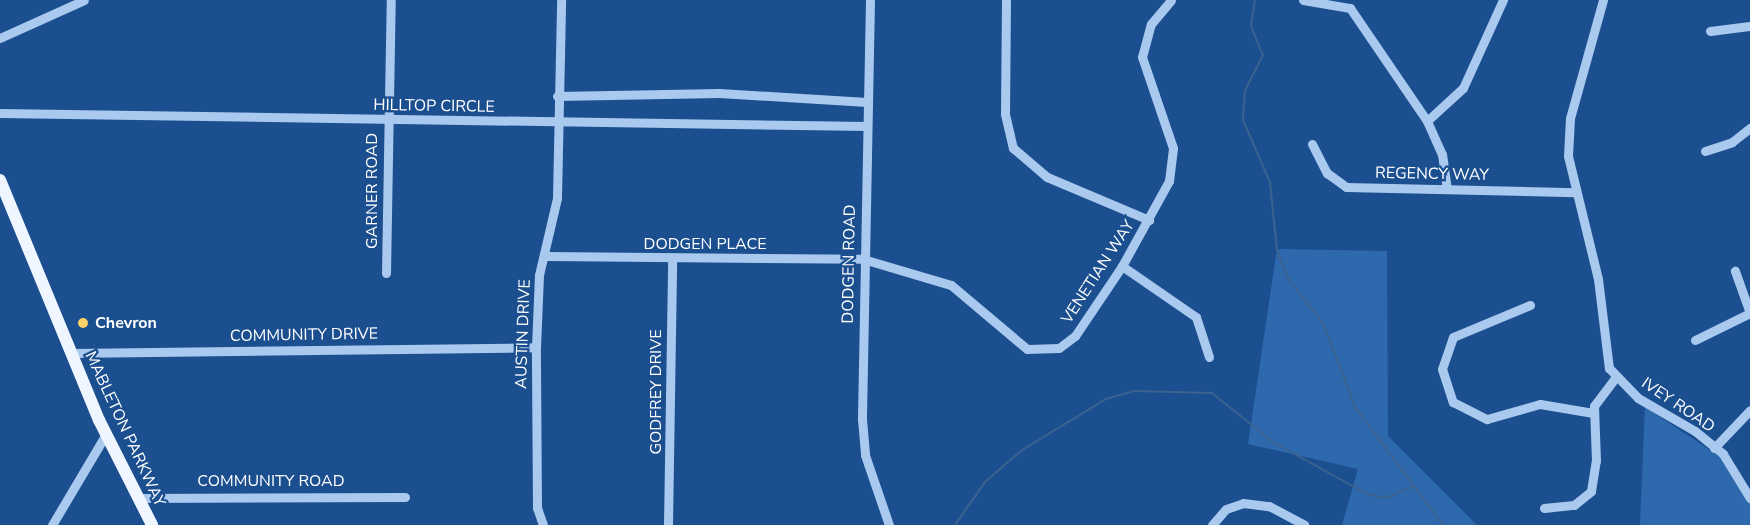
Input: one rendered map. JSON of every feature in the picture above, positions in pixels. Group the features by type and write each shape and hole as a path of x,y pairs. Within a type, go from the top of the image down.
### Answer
{"main road":[{"name":"MABLETON PARKWAY","path":"0,181 106,434 152,525"}],"street":[{"path":"0,38 84,0"},
{"name":"GARNER ROAD","path":"386,273 387,120 391,0"},
{"name":"AUSTIN DRIVE","path":"543,525 537,508 536,347 539,275 546,256 557,198 554,123 561,0"},
{"name":"DODGEN ROAD","path":"870,0 863,259 865,455 889,525"},
{"path":"1006,0 1005,114 1013,148 1032,169 1149,220"},
{"name":"VENETIAN WAY","path":"863,259 951,285 1020,345 1047,351 1075,336 1122,266 1169,181 1173,148 1142,57 1151,24 1171,0"},
{"path":"1303,0 1351,4 1427,121 1442,154 1447,189"},
{"path":"1427,121 1463,88 1503,0"},
{"path":"1544,508 1574,505 1590,491 1596,461 1593,413 1615,378 1605,355 1598,279 1568,156 1570,118 1603,0"},
{"path":"1710,31 1750,26"},
{"path":"557,96 719,93 867,102"},
{"name":"HILLTOP CIRCLE","path":"0,113 867,126"},
{"path":"1705,151 1732,142 1750,128"},
{"name":"REGENCY WAY","path":"1312,144 1328,173 1346,187 1575,192"},
{"name":"DODGEN PLACE","path":"546,256 672,259 863,259"},
{"name":"GODFREY DRIVE","path":"668,525 672,259"},
{"path":"1122,266 1196,317 1209,357"},
{"path":"1695,340 1750,313 1735,271"},
{"path":"1530,305 1453,337 1443,356 1449,394 1481,418 1540,404 1593,413"},
{"name":"COMMUNITY DRIVE","path":"71,353 536,347"},
{"name":"IVEY ROAD","path":"1615,378 1714,448 1750,498"},
{"path":"1714,448 1750,410"},
{"path":"52,525 106,434"},
{"name":"COMMUNITY ROAD","path":"137,498 405,497"},
{"path":"1212,525 1226,509 1243,503 1269,506 1304,525"}],"shaded area":[{"path":"1277,249 1387,251 1388,436 1477,525 1342,525 1358,469 1248,444"},
{"path":"1645,407 1731,464 1750,504 1750,525 1640,525"}],"waterway":[{"path":"1255,0 1251,26 1263,55 1245,90 1243,120 1270,182 1277,251 1288,278 1324,325 1355,407 1443,525"},
{"path":"955,525 985,482 1022,450 1106,399 1134,391 1212,393 1273,442 1367,494 1386,498 1413,486"}],"place":[{"name":"Chevron","path":"83,323"}]}
